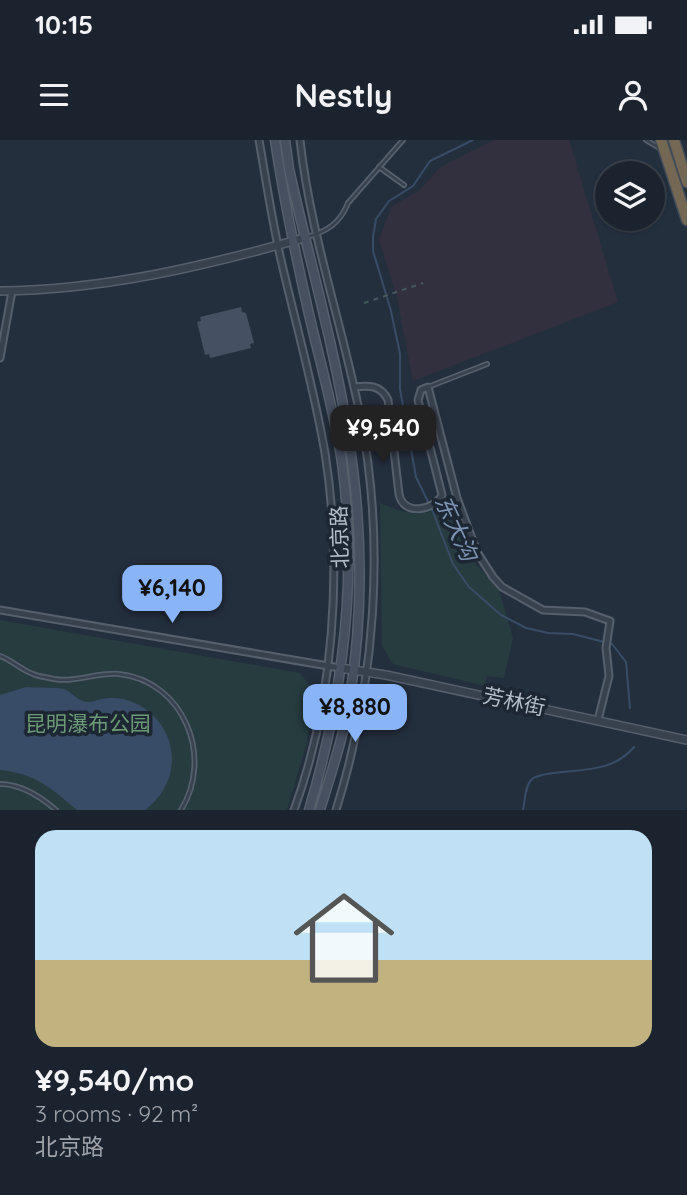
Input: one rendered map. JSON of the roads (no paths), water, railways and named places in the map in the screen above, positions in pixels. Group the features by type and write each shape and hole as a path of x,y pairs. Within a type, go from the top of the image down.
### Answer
{"highway":[{"path":"662,140 687,220"},
{"path":"674,140 687,182"}],"main road":[{"name":"北京路","path":"275,140 293,241 325,375 342,466 348,549 344,640 340,668 329,733 309,810"},
{"name":"北京路","path":"285,140 304,238 347,426 356,492 359,604 350,698 341,740 320,810"}],"street":[{"path":"260,140 278,245 313,389 325,454 333,557 331,619 318,723 294,810"},
{"path":"300,140 318,234 366,447 373,533 372,617 366,672 358,727 336,810"},
{"path":"0,291 58,289 114,282 211,263 304,238"},
{"path":"0,358 12,291"},
{"path":"354,387 377,387 386,395 391,414 400,499 407,508 423,508 442,498 418,400 418,394 428,387 461,509 484,565 502,587 543,610 585,612 610,621 606,639 609,676 598,720"},
{"path":"0,610 340,668"},
{"name":"芳林街","path":"340,668 687,740"}],"lane":[{"path":"304,238 328,230 343,215 348,202 403,140"},
{"path":"646,140 667,153"},
{"path":"379,167 404,185"},
{"path":"428,387 486,364"},
{"path":"0,656 33,674 59,680 120,674 151,684 164,695 187,722 196,754 192,787 181,810"},
{"path":"0,784 21,788 41,798 56,810"}],"water":[{"path":"26,687 64,689 87,702 106,698 121,699 133,702 153,715 167,735 172,759 168,781 156,800 145,810 77,810 51,789 33,779 0,770 0,695"}],"waterway":[{"name":"东大沟","path":"473,140 430,161 413,186 389,201 376,219 373,251 391,311 400,354 400,389 416,477 453,564 469,587 501,615 526,628 548,633 573,634 612,644 626,662 630,708"},
{"name":"东大沟","path":"523,810 528,785 534,778 607,765 617,761 634,747"}],"park label":[{"name":"昆明瀑布公园","path":"88,724"}]}
